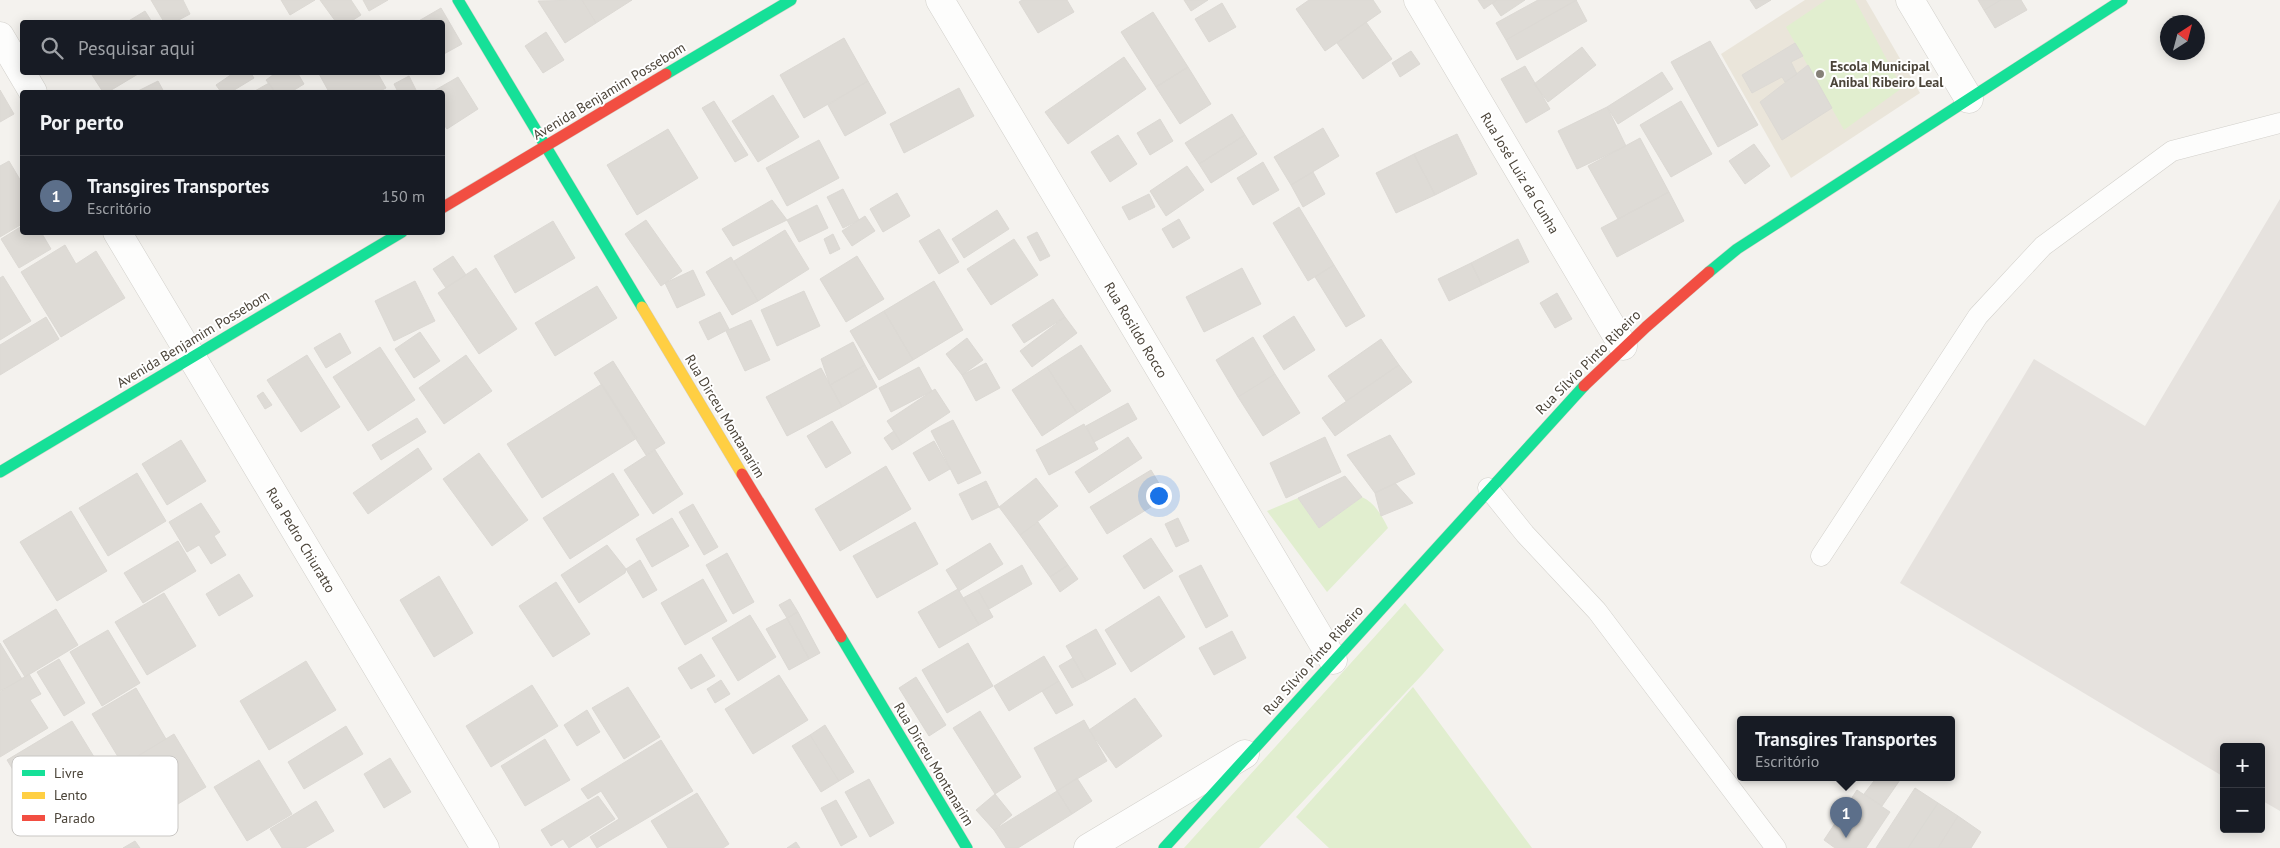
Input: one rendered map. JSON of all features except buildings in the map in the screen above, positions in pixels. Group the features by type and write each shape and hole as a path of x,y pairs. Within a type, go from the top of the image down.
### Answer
{"street":[{"name":"Rua Dirceu Montanarim","path":"458,0 967,848"},
{"name":"Avenida Benjamim Possebom","path":"445,206 791,0"},
{"name":"Rua Rosildo Rocco","path":"940,0 1333,660"},
{"name":"Rua José Luiz da Cunha","path":"1418,0 1623,346"},
{"path":"1910,0 1969,99"},
{"name":"Rua Sílvio Pinto Ribeiro","path":"1164,848 1488,488 1623,346 1682,293 1737,249 2122,0"},
{"path":"0,36 20,69"},
{"path":"24,75 33,90"},
{"name":"Rua Pedro Chiuratto","path":"119,235 485,848"},
{"name":"Avenida Benjamim Possebom","path":"0,472 397,235"},
{"path":"1088,848 1252,750"}],"lane":[{"path":"1822,556 1978,316 2043,246 2172,151 2280,123"},
{"path":"1488,488 1525,534 1597,611 1776,848"}],"shaded area":[{"name":"Escola Municipal Anibal Ribeiro Leal","path":"1805,0 1866,0 1920,93 1791,178 1721,54"},
{"path":"2280,199 2280,811 2265,802 2265,743 2220,743 2220,775 1900,583 2034,359 2145,426"}],"green space":[{"path":"1826,0 1855,0 1902,88 1844,130 1786,27"},
{"path":"1362,497 1381,514 1388,528 1327,592 1267,511 1298,498 1319,528"},
{"path":"1405,603 1444,650 1422,675 1259,848 1184,848"},
{"path":"1413,687 1532,848 1329,848 1296,817"}],"traffic: fast":[{"path":"458,0 642,307"},
{"path":"666,74 791,0"},
{"path":"1709,272 1737,249 2122,0"},
{"path":"0,472 397,235"},
{"path":"1164,848 1584,386"},
{"path":"841,637 967,848"}],"traffic: slow":[{"path":"642,307 742,474"}],"traffic: jam":[{"path":"445,206 666,74"},
{"path":"1584,386 1646,327 1709,272"},
{"path":"742,474 841,637"}],"place":[{"name":"Escola Municipal Anibal Ribeiro Leal","path":"1820,74"},
{"name":"Transgires Transportes","path":"1846,838"}]}
